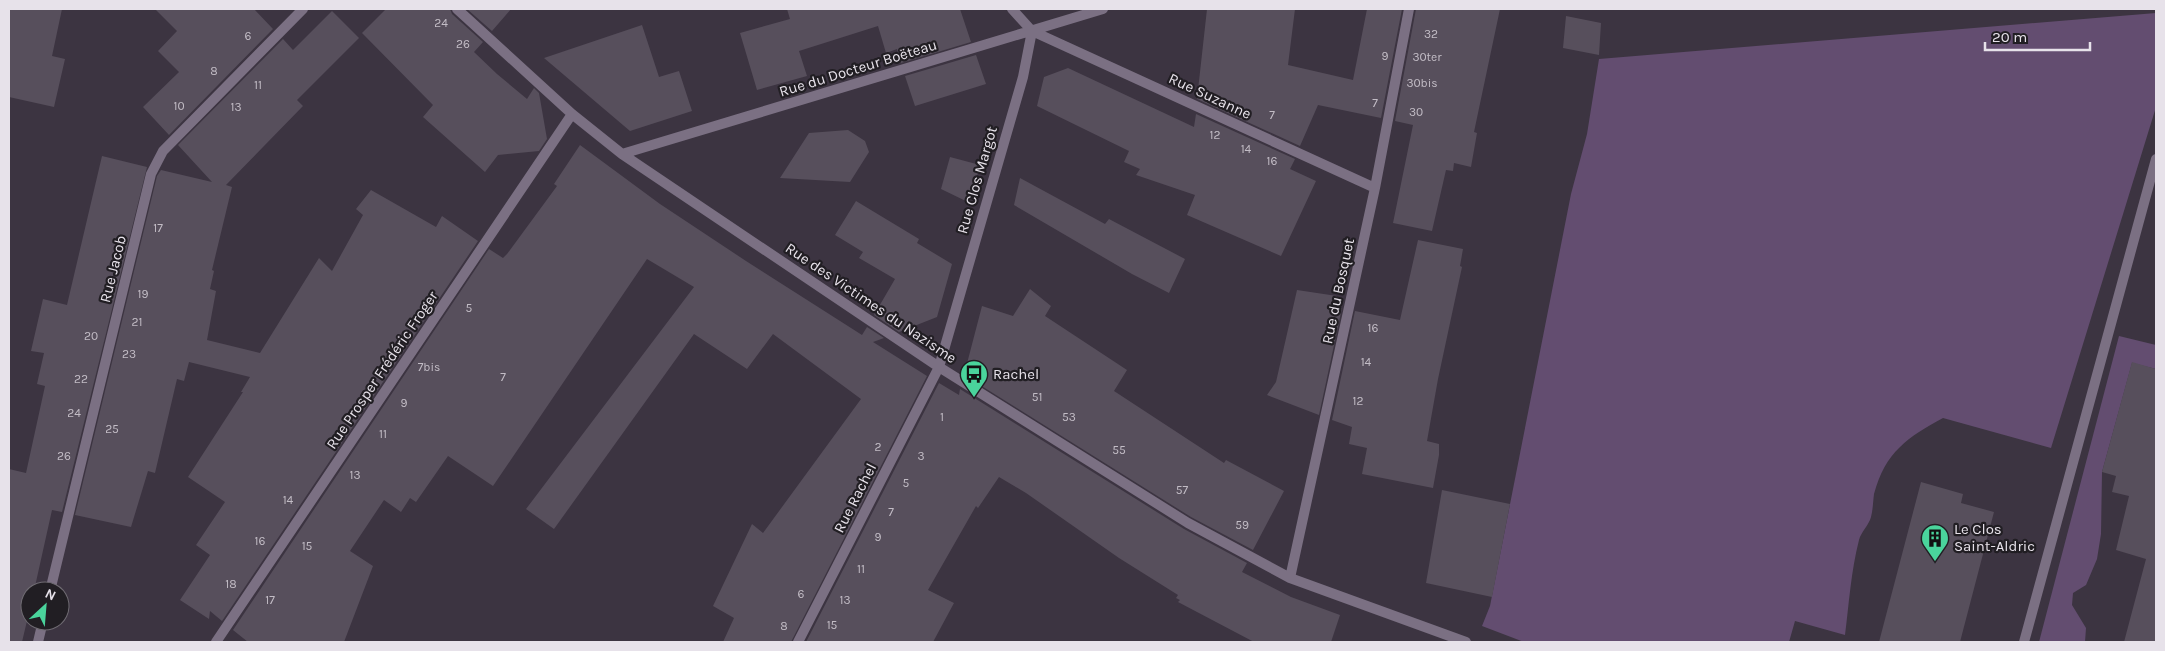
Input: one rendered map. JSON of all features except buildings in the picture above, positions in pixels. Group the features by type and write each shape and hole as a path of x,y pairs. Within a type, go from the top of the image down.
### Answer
{"street":[{"name":"Rue Jacob","path":"52,581 151,174 164,150 303,9"},
{"name":"Rue des Victimes du Nazisme","path":"457,9 572,114 622,154 939,367 1188,523 1290,578 1466,642"},
{"path":"1012,9 1032,31"},
{"name":"Rue du Docteur Boëteau","path":"622,154 1103,9"},
{"name":"Rue du Bosquet","path":"1290,578 1375,188 1409,9"},
{"name":"Rue Suzanne","path":"1032,31 1375,188"},
{"name":"Rue Clos Margot","path":"939,367 1023,77 1032,31"},
{"name":"Rue Prosper Frédéric Froger","path":"216,642 572,114"},
{"path":"2024,642 2156,159"},
{"name":"Rue Rachel","path":"798,642 939,367"}],"shaded area":[{"path":"2156,13 2156,107 2051,448 1943,418 1919,432 1900,447 1884,467 1874,494 1869,523 1859,540 1852,575 1845,635 1795,621 1789,642 1524,642 1482,626 1490,606 1571,194 1587,134 1599,59"},
{"path":"2119,336 2156,345 2156,369 2132,363 2102,472 2101,534 2097,559 2086,585 2073,593 2072,605 2086,628 2085,642 2039,642"}],"place":[{"name":"Rachel","path":"974,398"},
{"name":"Le Clos Saint-Aldric","path":"1935,562"}]}
